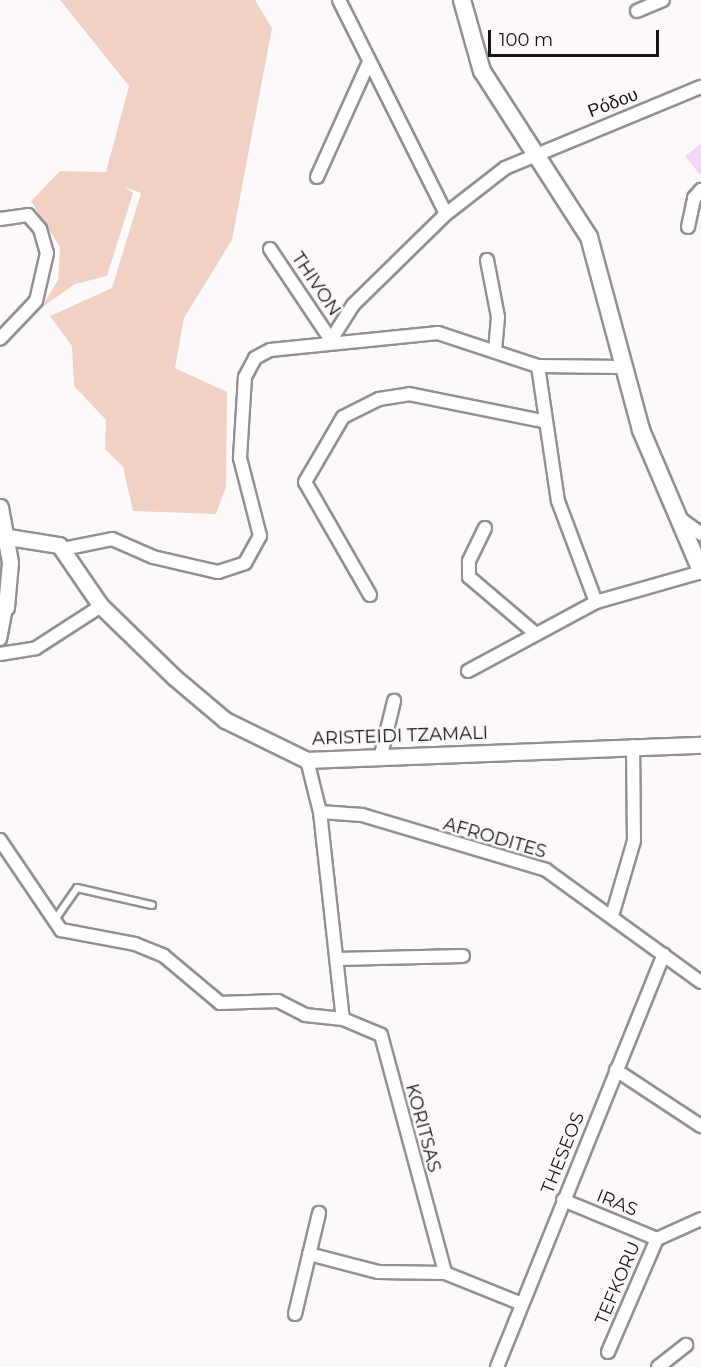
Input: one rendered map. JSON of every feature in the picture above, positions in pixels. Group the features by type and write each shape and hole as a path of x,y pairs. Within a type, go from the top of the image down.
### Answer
{"main road":[{"path":"462,0 482,70 537,151 589,237 641,430 701,572"}],"street":[{"path":"339,0 446,214"},
{"path":"637,10 663,0"},
{"path":"317,177 369,62"},
{"name":"Ρόδου","path":"331,340 353,305 446,214 537,151 699,91"},
{"path":"688,226 694,198 701,190"},
{"path":"0,219 28,214 45,240 47,259 36,301 0,339"},
{"name":"THIVON","path":"270,249 331,340"},
{"path":"487,260 498,317 495,349"},
{"path":"8,537 39,539 63,549 112,539 153,557 219,572 246,563 260,536 240,458 244,377 255,358 270,350 331,340 438,333 495,349 538,366 624,366"},
{"path":"538,366 543,421 558,501 596,602"},
{"path":"370,595 305,482 338,423 378,399 409,394 543,421"},
{"path":"0,507 8,537 0,639"},
{"path":"677,516 701,534"},
{"path":"485,528 469,561 469,578 536,634"},
{"name":"ARISTEIDI TZAMALI","path":"63,549 101,606 225,720 308,760 701,745"},
{"path":"468,671 596,602 701,572"},
{"path":"0,654 36,648 101,606"},
{"path":"380,759 393,701"},
{"path":"612,916 634,841 633,746"},
{"path":"308,760 320,812 343,1019"},
{"name":"AFRODITES","path":"320,812 362,815 520,860 563,880 701,982"},
{"path":"0,840 52,924"},
{"name":"KORITSAS","path":"52,924 164,956 220,1003 241,1006 268,999 305,1015 343,1019 371,1028 388,1048 392,1091 445,1273"},
{"name":"THESEOS","path":"497,1367 664,954"},
{"path":"337,959 463,956"},
{"path":"616,1070 701,1126"},
{"name":"IRAS","path":"563,1200 657,1239"},
{"path":"295,1314 319,1213"},
{"name":"TEFKORU","path":"608,1352 657,1239 701,1219"},
{"path":"309,1254 396,1274 445,1273 522,1304"},
{"path":"658,1367 686,1345"}],"lane":[{"path":"52,924 77,888 152,905"}],"shaded area":[{"path":"60,0 255,0 272,28 232,240 184,318 175,368 227,392 226,487 216,514 133,511 123,467 105,449 106,420 74,386 72,346 50,316 112,288 141,193 125,187 133,193 107,276 75,284 41,308 58,280 60,247 31,201 60,171 106,172 129,86"}],"building":[{"path":"701,144 701,176 685,156"}]}
